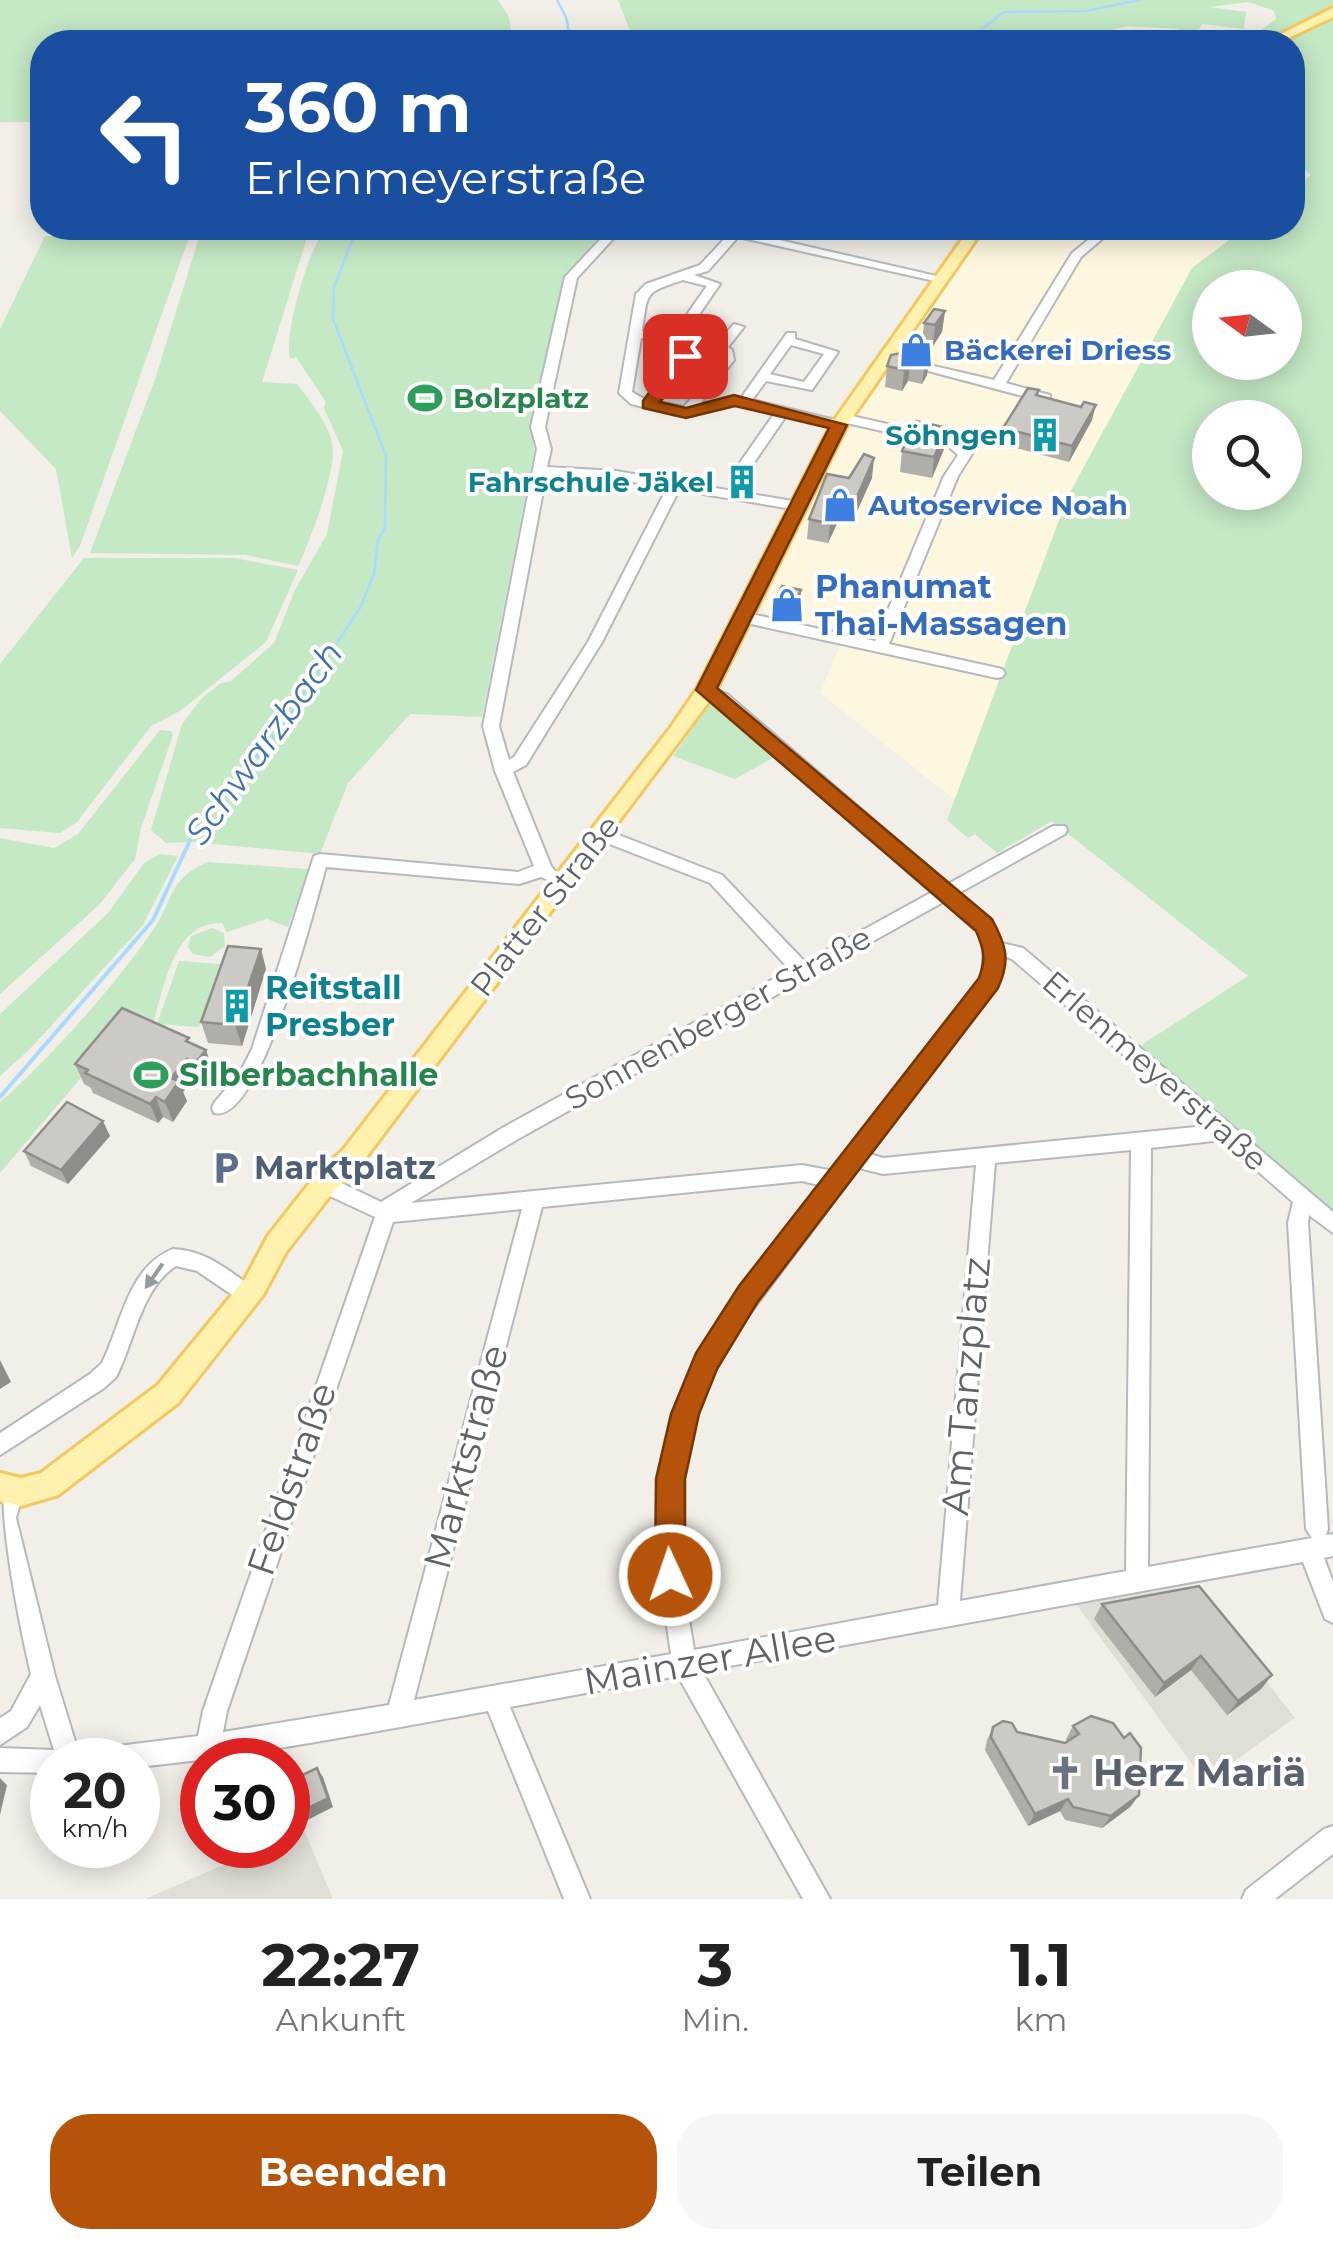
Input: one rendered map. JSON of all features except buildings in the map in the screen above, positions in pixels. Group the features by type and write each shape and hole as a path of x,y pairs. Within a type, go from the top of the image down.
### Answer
{"main road":[{"path":"1295,30 1333,12"},
{"name":"Platter Straße","path":"6,1489 30,1492 48,1485 154,1407 186,1374 248,1295 277,1244 324,1184 352,1157 554,875 600,834 706,690 841,421 968,240"}],"street":[{"path":"220,1108 248,1076 259,1055 320,860 519,878 554,875 504,771 492,726 544,448 538,428 570,277 605,240"},
{"path":"736,240 704,268 642,294 624,390 629,398 686,413 723,401 744,402 953,443 965,454 951,476 880,648"},
{"path":"779,240 939,278"},
{"path":"998,385 1076,256 1093,240"},
{"path":"677,338 714,284 682,276"},
{"path":"720,348 738,327"},
{"path":"634,333 726,350 728,360 686,413"},
{"path":"744,402 760,376 790,338 832,352 807,387 760,376"},
{"path":"649,405 696,342"},
{"path":"884,358 1068,404"},
{"path":"744,467 782,412"},
{"path":"540,470 605,474 798,506"},
{"path":"504,771 520,761 584,661 675,485"},
{"path":"742,617 997,673"},
{"name":"Erlenmeyerstraße","path":"706,690 722,698 946,891 984,925 996,948 1017,953 1333,1224"},
{"name":"Sonnenberger Straße","path":"382,1213 392,1203 511,1133 1059,830"},
{"path":"600,834 716,879 802,971"},
{"path":"817,1899 685,1665 674,1608 668,1518 671,1479 685,1414 719,1338 990,981 996,948"},
{"path":"853,1158 883,1166 1228,1132"},
{"path":"1137,1580 1141,1142"},
{"name":"Am Tanzplatz","path":"950,1615 948,1594 986,1157"},
{"path":"324,1184 382,1213 802,1173 836,1180"},
{"name":"Marktstraße","path":"398,1716 535,1198"},
{"path":"1306,1201 1300,1208 1298,1223 1320,1541 1333,1611"},
{"name":"Feldstraße","path":"210,1738 214,1711 382,1213"},
{"path":"0,1445 98,1381 116,1360 149,1279 164,1261 178,1256 190,1258 248,1295"},
{"path":"6,1489 5,1518 62,1738"},
{"name":"Mainzer Allee","path":"263,1738 685,1665 1137,1580 1320,1541"},
{"path":"0,1733 19,1719 43,1676"},
{"path":"495,1698 500,1720 577,1899"},
{"path":"0,1760 30,1761"},
{"path":"1256,1899 1333,1838"}],"shaded area":[{"path":"977,240 1229,240 1192,268 1068,496 955,800 820,693 845,634 774,619 764,612 763,605 777,577 781,557 840,435 854,428 860,418 855,412"},
{"path":"1191,1586 1295,1718 1205,1782 1076,1604"},
{"path":"310,1844 333,1899 145,1899 216,1868 310,1868"}],"green space":[{"path":"0,0 498,0 509,17 511,30 30,30 30,122 0,122"},
{"path":"618,0 1333,0 1333,7 1285,30 1261,30 1276,19 1274,11 1249,2 1209,7 1246,12 1244,29 1202,24 1199,30 1128,26 1111,30 631,30"},
{"path":"1333,16 1333,1213 1140,1046 1248,976 1052,821 997,853 975,834 968,838 947,820 1068,496 1192,268 1229,240 1305,240 1305,180 1311,175 1305,170 1304,30"},
{"path":"43,240 188,240 80,546 72,558 56,469 0,411 0,329"},
{"path":"198,240 306,240 262,382 297,384 320,416 332,444 325,494 298,566 246,555 90,553 155,379"},
{"path":"318,240 597,240 565,276 539,388 529,389 539,390 531,425 534,453 482,717 410,714 348,783 320,854 166,843 151,830 182,724 201,699 221,683 231,681 274,643 295,590 327,534 343,451 324,408 326,402 296,357 290,359 289,346 299,290"},
{"path":"84,558 234,558 298,570 266,642 180,711 151,726 77,822 60,833 0,828 0,664"},
{"path":"710,703 776,756 735,779 673,756"},
{"path":"160,730 171,731 173,735 141,828 135,859 99,905 0,994 0,838 54,848 78,834"},
{"path":"160,854 178,856 143,925 30,1049 0,1076 0,1014 108,913 144,863"},
{"path":"207,862 309,869 288,927 267,919 227,932 222,923 205,925 192,933 173,961 152,1027 131,1019 0,1173 0,1102 100,999 151,933 184,876"},
{"path":"212,928 224,933 225,946 210,957 193,954 188,947 191,936"},
{"path":"179,961 220,964 199,1027 157,1024"}],"waterway":[{"path":"557,0 569,30"},
{"name":"Schwarzbach","path":"981,30 1004,12 1086,11 1139,0"},
{"name":"Schwarzbach","path":"285,723 361,606 374,574 378,540 385,527 386,456 333,319 334,287 352,240"},
{"name":"Schwarzbach","path":"0,1097 153,920 200,819 288,720"}],"place":[{"name":"Bäckerei Driess","path":"916,350"},
{"name":"Bolzplatz","path":"425,398"},
{"name":"Söhngen","path":"1045,435"},
{"name":"Fahrschule Jäkel","path":"742,482"},
{"name":"Autoservice Noah","path":"840,505"},
{"name":"Phanumat Thai-Massagen","path":"787,605"},
{"name":"Reitstall Presber","path":"237,1006"},
{"name":"Silberbachhalle","path":"151,1075"},
{"name":"Marktplatz","path":"226,1168"},
{"name":"Herz Mariä","path":"1065,1773"}],"route":[{"path":"670,1575 668,1518 677,1442 706,1362 748,1295 990,981 996,962 996,948 984,925 722,698 706,690 839,425 734,400 686,413 649,405 685,356"}]}
